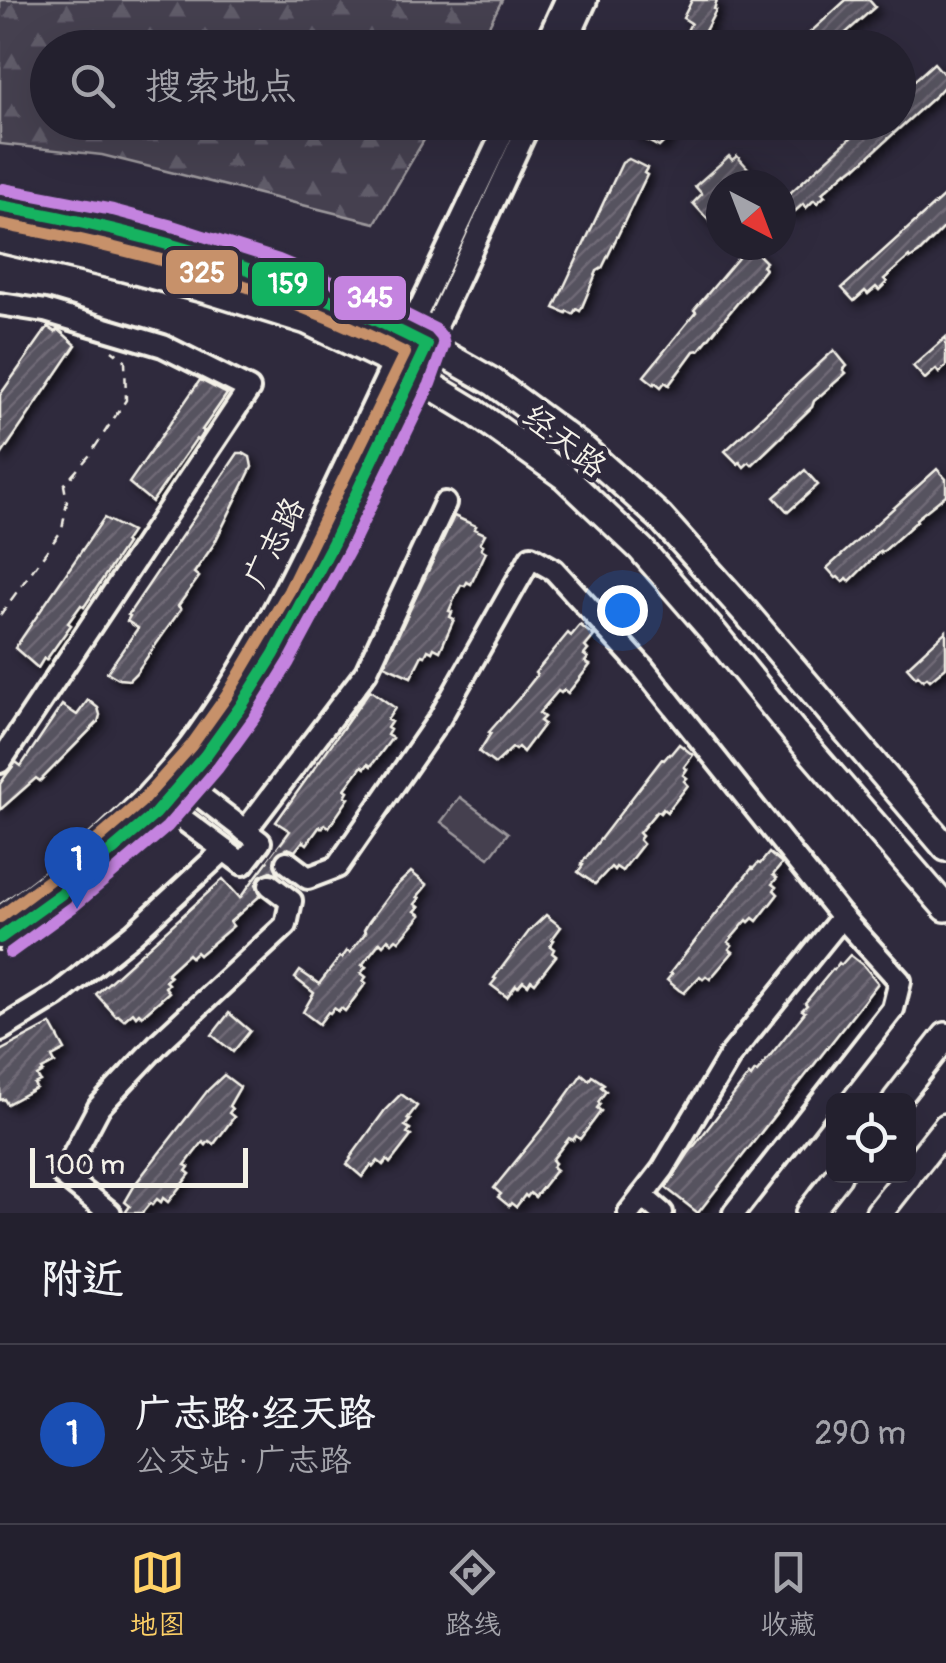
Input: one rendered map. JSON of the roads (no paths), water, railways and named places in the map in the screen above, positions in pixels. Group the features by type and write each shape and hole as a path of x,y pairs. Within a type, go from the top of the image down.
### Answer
{"main road":[{"name":"经天路","path":"0,206 137,234 319,293 418,340 493,382 585,450 660,517 946,848"},
{"name":"经天路","path":"0,239 124,268 290,316 404,370 473,411 564,476 641,550 946,908"},
{"path":"901,1093 946,1036"},
{"path":"916,1165 946,1127"},
{"path":"809,1213 833,1183"},
{"path":"879,1213 902,1183"}],"street":[{"path":"552,30 566,0"},
{"path":"572,30 586,0"},
{"name":"广志路","path":"418,340 501,140"},
{"name":"广志路","path":"0,938 92,869 164,805 210,749 266,668 320,570 418,340 521,140"},
{"path":"0,304 46,311 163,346 249,389 0,762"},
{"name":"广志路","path":"0,920 84,856 147,795 198,736 250,655 404,370"},
{"path":"256,875 267,847 366,672 445,502"},
{"path":"110,1213 63,1175 99,1107 160,1042 286,926 291,901 308,878 336,867 440,718 531,557 554,570 643,668 842,917 900,981 892,1009 734,1213"},
{"path":"182,783 308,878"},
{"path":"164,805 291,901"},
{"path":"0,1030 57,996 133,934 224,850"},
{"path":"662,1213 635,1204 663,1169 730,1056 842,917"}],"tunnel":[{"path":"274,852 287,862"}],"place":[{"name":"广志路·经天路","path":"77,909"}]}
